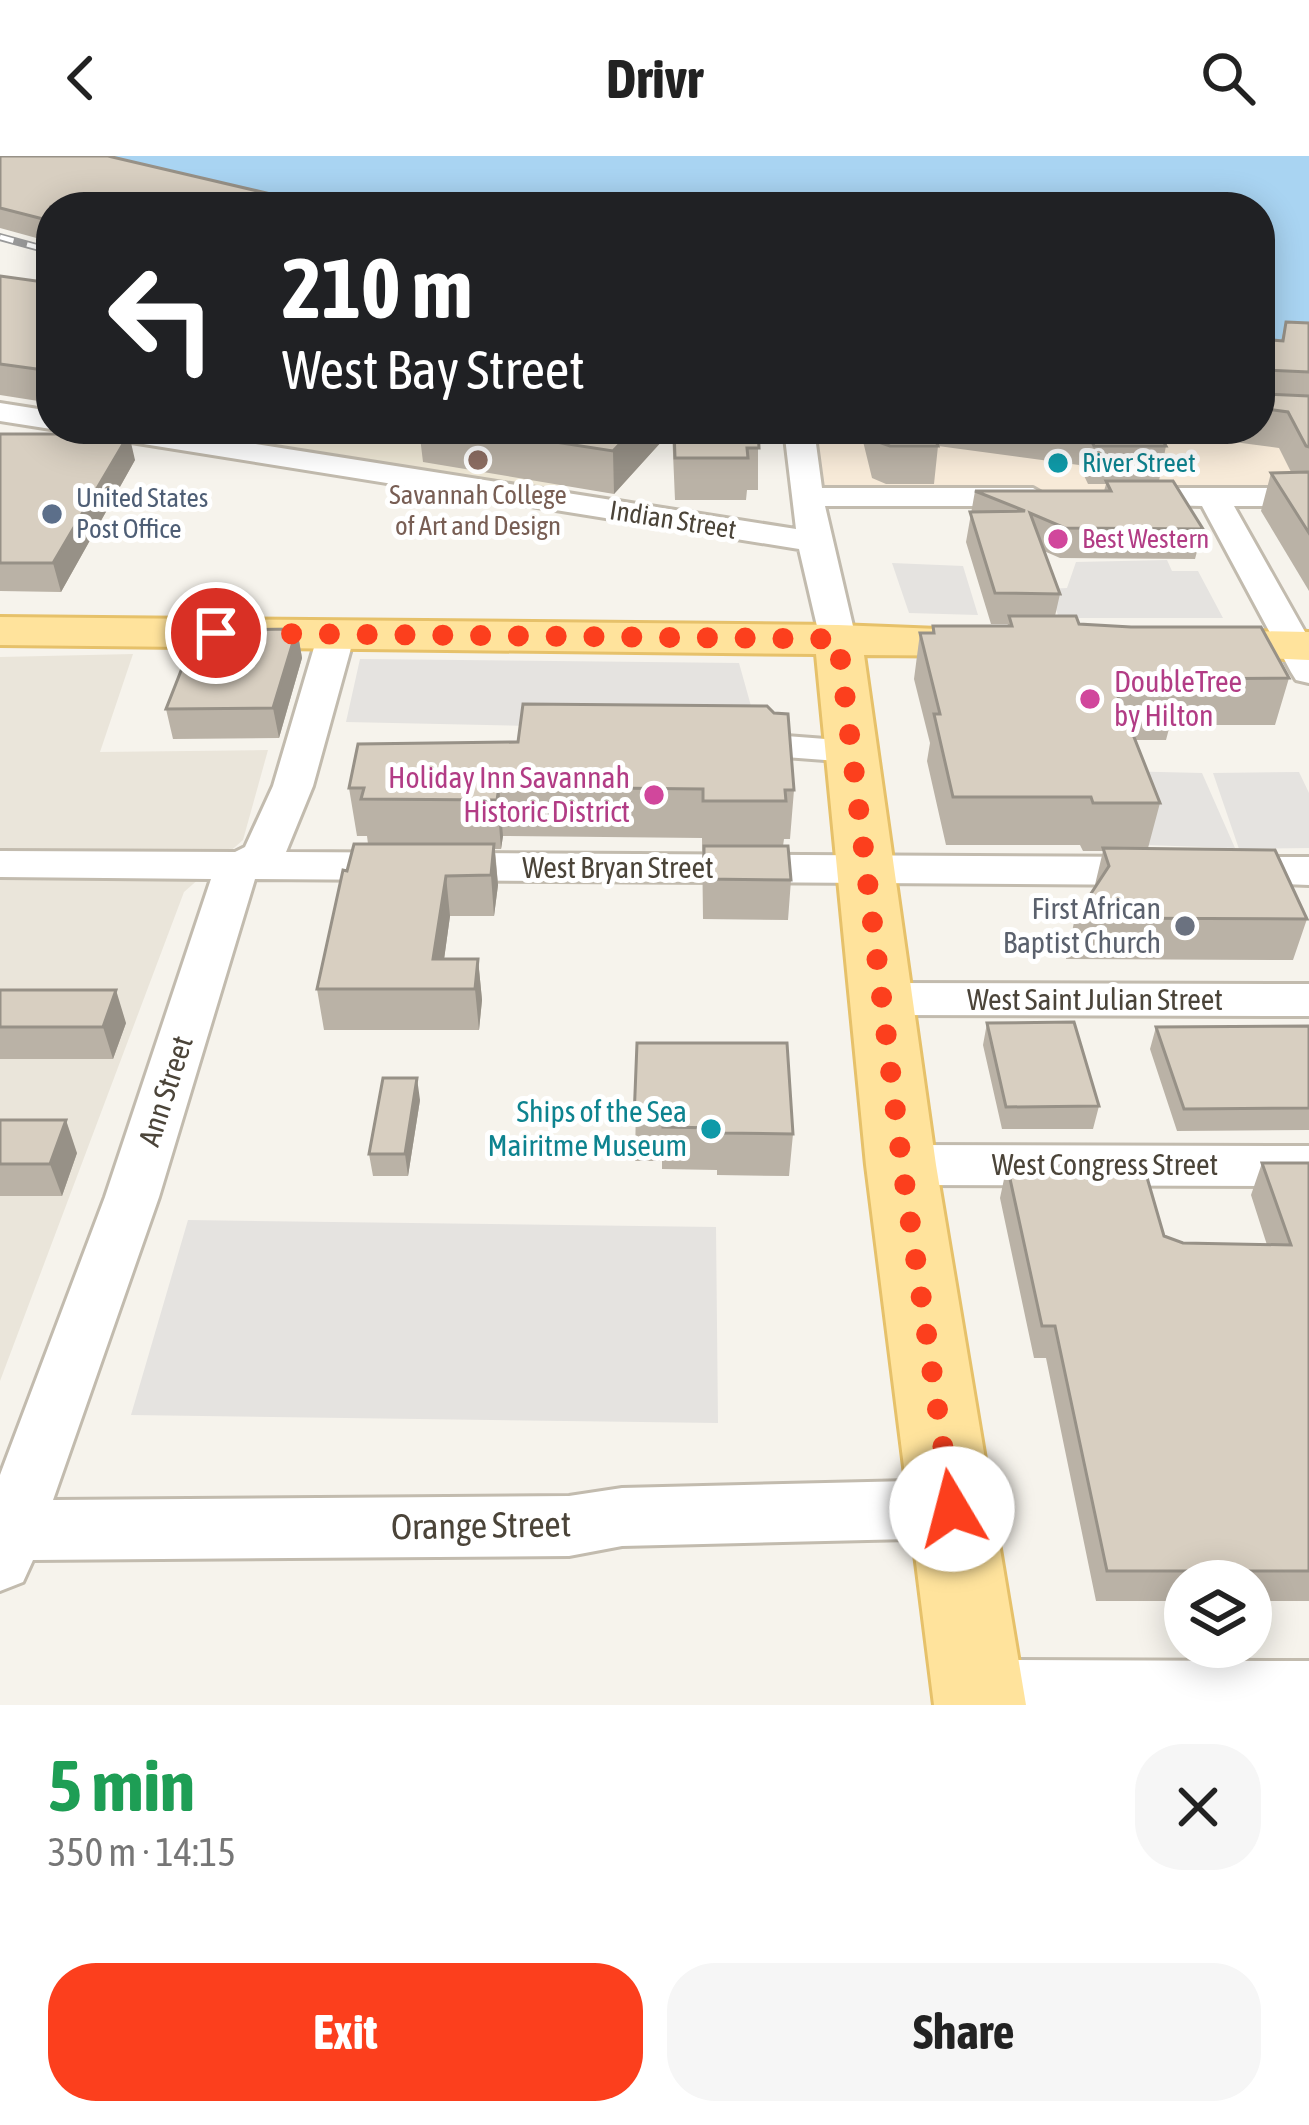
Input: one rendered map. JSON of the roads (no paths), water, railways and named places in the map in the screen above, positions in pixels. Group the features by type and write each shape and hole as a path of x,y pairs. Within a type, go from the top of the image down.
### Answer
{"main road":[{"path":"0,631 1037,642"},
{"path":"838,639 902,1165 979,1700"},
{"path":"1145,644 1304,655"}],"street":[{"path":"0,412 36,418"},
{"name":"Indian Street","path":"200,444 814,542"},
{"path":"801,444 814,542 838,639"},
{"path":"808,497 1309,496"},
{"path":"1213,497 1304,655"},
{"name":"Ann Street","path":"5,1545 132,1197 237,866 262,855 272,837 308,738 336,634"},
{"path":"786,748 851,750"},
{"name":"West Bryan Street","path":"0,865 1307,875"},
{"name":"West Saint Julian Street","path":"881,999 1309,1000"},
{"name":"West Congress Street","path":"902,1165 1309,1166"},
{"name":"Orange Street","path":"5,1545 568,1526 622,1517 952,1509"},
{"path":"979,1700 1309,1696"}],"water":[{"path":"109,156 1309,156 1309,346 1275,343 1275,192 264,192"}],"railway":[{"path":"0,237 36,247"}],"place":[{"name":"Savannah College of Art and Design","path":"478,460"},
{"name":"River Street","path":"1058,463"},
{"name":"United States Post Office","path":"52,514"},
{"name":"Best Western","path":"1058,539"},
{"name":"DoubleTree by Hilton","path":"1090,699"},
{"name":"Holiday Inn Savannah Historic District","path":"654,795"},
{"name":"First African Baptist Church","path":"1185,926"},
{"name":"Ships of the Sea Mairitme Museum","path":"711,1129"}]}
